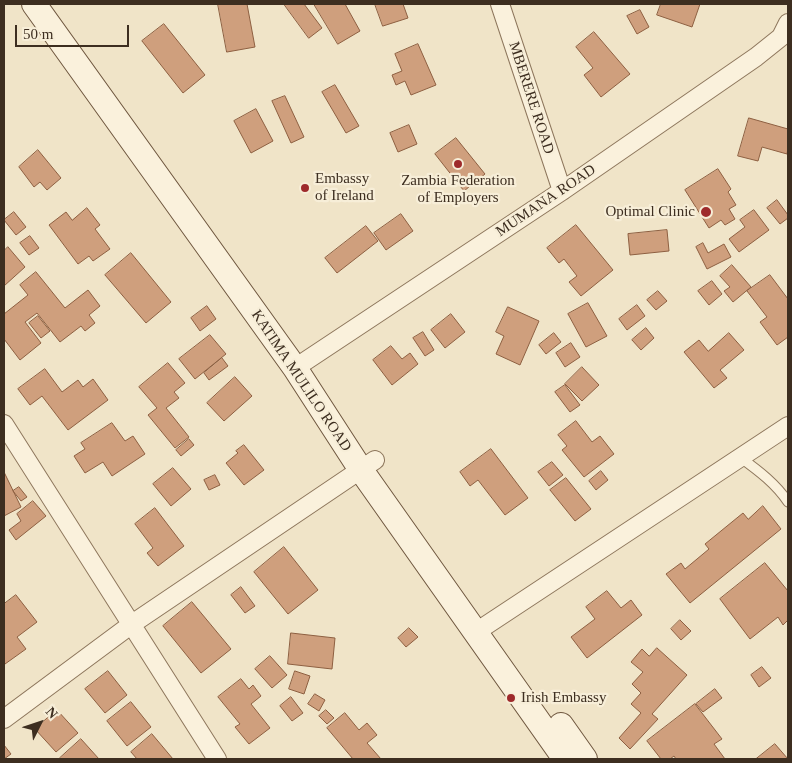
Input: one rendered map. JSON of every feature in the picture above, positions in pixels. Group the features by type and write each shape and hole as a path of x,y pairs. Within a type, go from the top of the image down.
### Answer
{"main road":[{"name":"KATIMA MULILO ROAD","path":"34,4 301,364"},
{"name":"KATIMA MULILO ROAD","path":"54,4 368,465 483,627 585,759"},
{"name":"KATIMA MULILO ROAD","path":"483,627 565,759"}],"street":[{"name":"MBERERE ROAD","path":"500,4 562,191"},
{"name":"MUMANA ROAD","path":"301,364 562,191 756,57 781,37 788,23"},
{"path":"4,424 217,759"},
{"path":"483,627 788,426"},
{"path":"4,719 132,624 368,465"}],"lane":[{"path":"741,458 781,491 788,502"}],"building":[{"path":"218,4 247,4 255,47 227,52"},
{"path":"284,4 304,4 322,28 309,38"},
{"path":"314,4 345,4 360,31 338,44"},
{"path":"375,4 403,4 408,18 383,26"},
{"path":"661,4 700,4 692,27 657,15"},
{"path":"640,10 649,27 637,34 627,16"},
{"path":"164,24 205,75 183,93 142,41"},
{"path":"594,32 630,74 601,97 584,75 593,68 576,47"},
{"path":"418,44 436,85 411,95 405,81 396,85 392,75 402,71 395,54"},
{"path":"335,85 359,126 346,133 322,92"},
{"path":"285,96 304,137 291,143 272,101"},
{"path":"256,109 273,141 251,153 234,121"},
{"path":"749,118 788,129 787,154 762,147 758,161 738,156"},
{"path":"409,125 417,144 398,152 390,133"},
{"path":"456,138 485,174 464,191 435,154"},
{"path":"38,150 61,178 47,190 40,182 34,187 19,167"},
{"path":"718,169 731,189 728,192 736,205 729,209 735,219 725,225 721,220 709,228 685,190"},
{"path":"777,200 788,215 788,218 780,224 767,208"},
{"path":"87,208 100,225 95,229 110,249 93,261 89,256 78,264 49,225 66,212 72,220"},
{"path":"754,210 769,230 739,252 729,239 745,227 740,220"},
{"path":"14,212 26,227 16,235 4,220"},
{"path":"401,214 413,231 386,250 374,233"},
{"path":"576,225 613,270 581,296 569,282 577,276 564,259 559,263 547,248"},
{"path":"366,226 378,241 337,273 325,258"},
{"path":"667,230 669,251 630,255 628,234"},
{"path":"30,236 39,248 29,255 20,243"},
{"path":"703,243 708,253 724,244 731,257 707,269 696,247"},
{"path":"8,247 25,267 4,286 4,251"},
{"path":"131,253 171,302 146,323 105,275"},
{"path":"732,265 751,287 733,302 724,291 730,287 720,276"},
{"path":"36,272 65,308 88,290 100,306 89,315 95,323 85,331 81,326 60,342 37,313 25,322 41,343 20,360 4,339 4,314 28,295 20,285"},
{"path":"770,275 788,299 788,337 777,345 760,322 767,317 747,291"},
{"path":"712,281 722,294 709,305 698,291"},
{"path":"658,291 667,301 656,310 647,300"},
{"path":"588,303 607,336 586,347 568,314"},
{"path":"637,305 645,316 627,330 619,319"},
{"path":"207,306 216,319 200,331 191,318"},
{"path":"508,307 539,321 520,365 496,354 504,336 496,332"},
{"path":"451,314 465,332 445,348 431,330"},
{"path":"38,316 50,331 41,338 29,323"},
{"path":"646,328 654,338 641,350 632,340"},
{"path":"423,332 434,350 425,356 413,338"},
{"path":"554,333 561,342 546,354 539,345"},
{"path":"729,333 744,350 720,370 727,378 714,388 684,352 699,340 708,351"},
{"path":"210,335 226,354 195,379 179,359"},
{"path":"571,343 580,357 565,367 556,353"},
{"path":"391,346 402,359 410,353 418,364 392,385 373,360"},
{"path":"222,358 228,366 209,380 204,373"},
{"path":"168,363 185,383 174,392 179,398 166,408 189,437 175,448 148,415 157,408 139,387"},
{"path":"582,367 599,385 582,401 565,384"},
{"path":"45,369 62,392 78,380 83,387 93,379 108,400 68,430 42,396 30,405 18,389"},
{"path":"235,377 252,396 224,421 207,403"},
{"path":"565,385 580,405 570,412 555,392"},
{"path":"576,421 592,442 600,436 614,454 584,477 562,450 567,446 558,435"},
{"path":"112,423 125,441 133,436 145,454 112,476 103,462 85,473 74,456 85,449 81,443"},
{"path":"189,439 194,445 181,456 176,450"},
{"path":"244,445 264,470 244,485 226,463"},
{"path":"491,449 528,498 505,515 478,480 470,486 460,472"},
{"path":"552,462 563,475 549,486 538,472"},
{"path":"173,468 191,489 171,506 153,484"},
{"path":"601,471 608,480 596,490 589,481"},
{"path":"4,472 21,507 4,516"},
{"path":"215,475 220,485 209,490 204,480"},
{"path":"566,478 591,509 575,521 550,490"},
{"path":"19,487 27,497 21,501 13,491"},
{"path":"33,501 46,516 16,540 9,530 21,521 17,514"},
{"path":"763,506 781,529 690,603 666,574 681,563 685,569 709,549 705,544 743,513 748,519"},
{"path":"155,508 184,546 158,566 147,553 153,548 135,524"},
{"path":"284,547 318,590 288,614 254,572"},
{"path":"765,563 788,591 788,620 783,625 778,617 750,639 720,599"},
{"path":"241,587 255,606 245,613 231,595"},
{"path":"607,591 621,608 631,600 642,615 587,658 571,637 595,619 586,607"},
{"path":"16,595 37,622 17,637 26,649 5,664 4,604"},
{"path":"192,602 231,649 201,673 163,626"},
{"path":"680,620 691,631 681,640 671,629"},
{"path":"409,628 418,637 406,647 398,638"},
{"path":"291,633 335,638 332,669 288,664"},
{"path":"657,648 687,675 652,714 658,719 630,749 619,738 641,713 631,704 641,693 632,684 643,672 631,662 642,649 649,656"},
{"path":"270,656 287,675 272,688 255,669"},
{"path":"762,667 771,678 759,687 751,675"},
{"path":"108,671 127,695 105,713 85,689"},
{"path":"295,671 310,676 304,694 289,689"},
{"path":"241,679 249,689 253,685 261,696 251,704 270,728 249,744 235,727 240,724 218,697"},
{"path":"715,689 722,698 703,712 696,704"},
{"path":"315,694 325,700 319,711 308,704"},
{"path":"291,697 303,713 292,721 280,706"},
{"path":"131,702 151,727 127,746 107,721"},
{"path":"695,704 722,739 714,744 725,759 676,759 674,756 670,759 661,759 647,741"},
{"path":"57,710 78,733 56,752 35,729"},
{"path":"326,710 334,718 327,724 319,716"},
{"path":"345,713 359,730 367,723 377,735 367,743 381,759 353,759 327,728"},
{"path":"152,734 173,759 137,759 131,752"},
{"path":"81,739 99,759 60,758"},
{"path":"775,744 788,759 756,759"},
{"path":"4,745 11,754 4,759"}],"place":[{"name":"Zambia Federation of Employers","path":"458,164"},
{"name":"Embassy of Ireland","path":"305,188"},
{"name":"Optimal Clinic","path":"706,212"},
{"name":"Irish Embassy","path":"511,698"}]}
